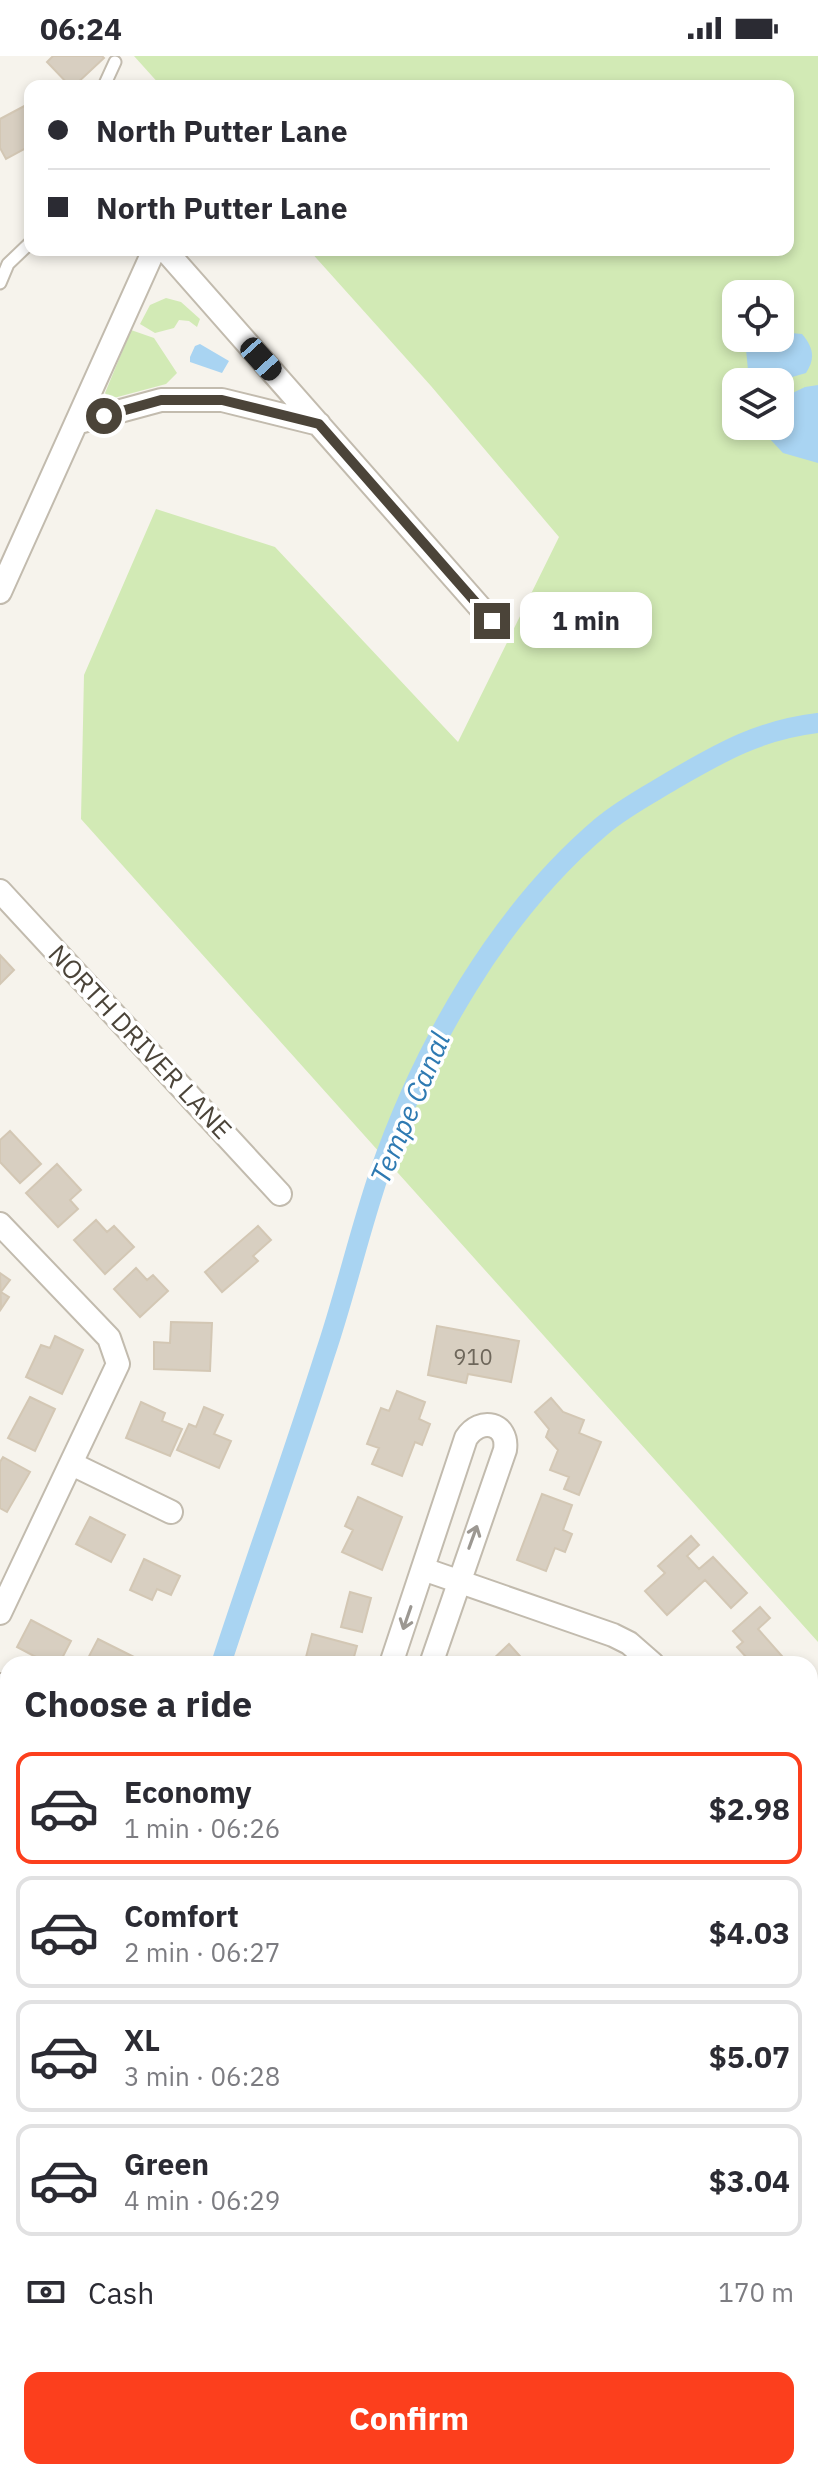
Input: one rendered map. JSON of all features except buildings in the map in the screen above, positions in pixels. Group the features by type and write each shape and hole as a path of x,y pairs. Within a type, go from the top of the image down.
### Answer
{"street":[{"path":"0,592 151,256"},
{"path":"170,256 492,621"},
{"path":"76,423 161,400 222,400 319,424"},
{"name":"NORTH DRIVER LANE","path":"0,891 280,1194"},
{"path":"0,1224 109,1338 118,1364 0,1613"},
{"path":"394,1656 466,1438 478,1426 493,1426 506,1441 505,1450 434,1656"},
{"path":"72,1464 171,1512"},
{"path":"423,1569 613,1635 644,1656"}],"lane":[{"path":"107,80 115,62"},
{"path":"0,283 4,262 24,247"}],"green space":[{"path":"134,56 818,56 818,1642 81,819 84,675 156,509 275,547 458,742 559,537 431,386 314,256 794,256 794,80 156,80"},
{"path":"166,298 181,302 200,319 197,327 189,321 179,320 174,328 155,333 140,324 150,305"},
{"path":"131,330 154,338 177,373 166,384 110,399 105,393"}],"water":[{"path":"794,333 802,334 809,343 812,353 806,373 794,376 794,368 748,368 746,352 794,352"},
{"path":"200,344 229,361 222,373 190,362 195,346"},
{"path":"818,385 818,463 783,453 771,440 794,440 794,392"}],"waterway":[{"name":"Tempe Canal","path":"224,1656 300,1432 379,1174 418,1078 468,985 529,900 564,861 610,819 726,751 760,736 818,723"}],"route":[{"path":"104,416 161,400 222,400 319,424 492,621"}]}
